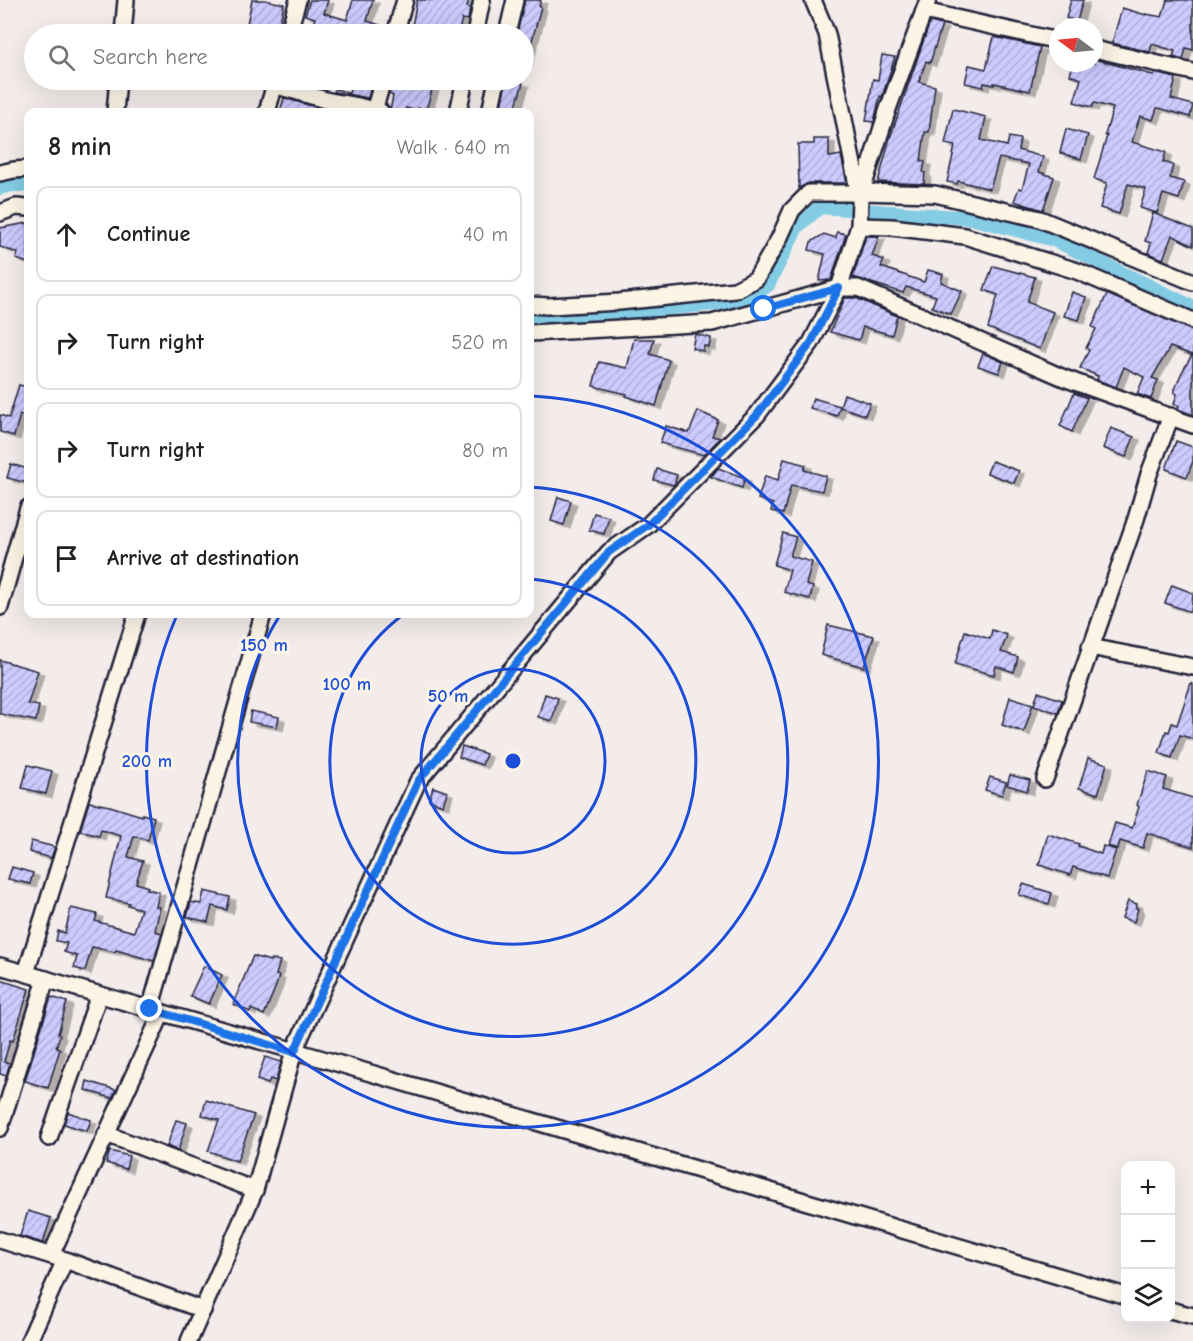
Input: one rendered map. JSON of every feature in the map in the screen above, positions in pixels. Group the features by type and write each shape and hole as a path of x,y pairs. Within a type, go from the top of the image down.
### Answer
{"street":[{"path":"124,24 126,0"},
{"path":"291,24 298,0"},
{"path":"398,24 405,0"},
{"path":"477,24 482,0"},
{"path":"509,24 515,0"},
{"path":"189,1341 255,1190 294,1052 418,781 609,552 648,525 757,415 811,343 839,288 859,226 860,198 827,34 813,0"},
{"path":"860,198 888,109 926,6 1049,39"},
{"path":"1103,51 1193,72"},
{"path":"115,108 117,90"},
{"path":"268,108 273,90"},
{"path":"297,90 329,102 358,108"},
{"path":"379,108 381,90"},
{"path":"459,108 463,90"},
{"path":"491,108 495,90"},
{"path":"0,173 24,169"},
{"path":"534,305 618,302 735,290 756,279 779,239 792,210 809,193 860,198 935,194 1041,219 1193,282"},
{"path":"0,213 16,207 24,208"},
{"path":"859,226 892,227 965,236 1077,271 1193,321"},
{"path":"534,333 712,323 839,288 858,288 1064,378 1193,425"},
{"path":"1045,779 1171,416"},
{"path":"0,607 24,522"},
{"path":"26,973 136,618"},
{"path":"29,1341 58,1258 156,1011 262,618"},
{"path":"1090,647 1193,667"},
{"path":"0,966 1121,1295"},
{"path":"0,1128 46,979"},
{"path":"49,1138 99,995"},
{"path":"106,1134 255,1190"},
{"path":"0,1240 58,1258 203,1310"},
{"path":"1175,1311 1193,1316"}],"building":[{"path":"252,0 284,4 279,24 247,24"},
{"path":"310,0 328,0 324,13 347,20 353,0 373,0 367,21 377,24 313,24 315,18 305,15"},
{"path":"417,0 469,0 468,20 462,19 461,24 412,24"},
{"path":"525,0 541,0 534,33 534,24 519,24"},
{"path":"1071,0 1083,0 1078,18 1066,18"},
{"path":"1167,0 1193,0 1193,50 1186,48 1183,60 1173,57 1175,51 1152,44 1150,52 1112,43 1122,8 1162,17"},
{"path":"930,22 942,25 930,63 926,61 919,82 935,86 929,132 925,132 921,161 925,162 924,184 878,182 890,138"},
{"path":"994,37 1040,47 1030,91 994,83 994,85 984,83 983,87 965,83 969,65 986,69"},
{"path":"882,55 895,57 882,97 880,96 874,122 866,121 873,79 878,80"},
{"path":"1103,61 1153,75 1154,73 1176,78 1171,99 1193,105 1190,117 1157,108 1153,120 1140,116 1132,142 1166,152 1163,162 1173,165 1170,178 1184,182 1179,199 1163,194 1157,213 1140,208 1146,189 1128,184 1119,214 1100,208 1107,183 1094,179 1113,108 1094,103 1092,107 1074,102 1081,79 1070,75 1071,72 1103,72"},
{"path":"338,90 349,93 350,90 370,90 368,98 334,92"},
{"path":"390,90 432,90 427,108 391,108 393,96 389,94"},
{"path":"504,90 521,90 515,108 501,108"},
{"path":"284,98 319,108 281,108"},
{"path":"953,109 986,117 981,140 1007,146 1009,137 1020,139 1018,150 1043,157 1039,172 1054,177 1043,210 1014,201 1019,188 1022,189 1029,164 999,158 990,189 958,181 957,184 947,182 955,146 945,144"},
{"path":"1066,129 1088,135 1081,159 1060,153"},
{"path":"814,139 829,139 829,157 841,155 847,183 809,183 799,188 798,144 814,144"},
{"path":"1153,213 1193,229 1193,246 1172,235 1163,259 1148,253 1151,243 1145,241"},
{"path":"24,224 24,262 16,259 18,253 0,247 0,228"},
{"path":"837,232 846,234 831,280 819,281 825,254 809,250 811,242 824,234 836,238"},
{"path":"866,236 879,236 872,256 884,260 881,267 924,282 928,270 943,274 941,282 962,291 951,314 932,307 936,296 906,287 903,293 853,277"},
{"path":"993,266 1035,277 1027,302 1053,312 1040,349 988,328 998,295 984,290"},
{"path":"1072,292 1086,297 1079,320 1064,316"},
{"path":"1107,294 1193,331 1193,415 1178,409 1179,406 1174,404 1177,394 1174,392 1192,355 1170,347 1152,378 1158,380 1151,399 1137,394 1144,377 1124,367 1116,387 1097,380 1098,376 1080,368 1089,350 1086,348 1096,329 1092,327"},
{"path":"845,298 856,298 897,316 892,335 863,327 859,340 830,332"},
{"path":"695,334 711,338 709,347 704,346 703,351 692,348"},
{"path":"634,339 654,339 650,354 669,360 656,406 626,396 627,394 593,386 599,362 627,368"},
{"path":"983,353 1003,362 999,373 978,366"},
{"path":"19,385 24,386 24,416 20,415 14,436 0,432 0,415 9,418"},
{"path":"1074,393 1087,398 1072,432 1060,426"},
{"path":"844,394 870,403 865,415 840,407"},
{"path":"813,398 840,406 837,416 810,408"},
{"path":"698,411 718,420 712,436 720,438 704,455 660,443 666,426 689,433"},
{"path":"1111,428 1134,437 1126,457 1103,448"},
{"path":"1176,441 1193,447 1193,461 1187,477 1166,469"},
{"path":"784,459 806,465 804,470 826,476 822,491 791,485 783,514 771,511 773,504 758,499 765,476 778,480"},
{"path":"992,461 1019,471 1014,483 987,473"},
{"path":"11,464 24,468 24,482 7,478"},
{"path":"718,468 745,478 742,488 711,477"},
{"path":"657,469 677,475 674,485 654,480"},
{"path":"558,497 571,501 564,525 551,521"},
{"path":"594,513 609,517 604,534 589,530"},
{"path":"783,533 796,537 790,556 812,562 806,585 813,587 810,599 784,592 790,570 774,565"},
{"path":"1172,585 1193,593 1191,612 1165,603"},
{"path":"828,625 874,636 864,667 821,655"},
{"path":"992,630 1007,635 1001,652 1018,657 1014,672 996,666 994,675 955,664 965,631 990,639"},
{"path":"0,660 38,671 28,704 39,706 36,721 0,714"},
{"path":"1191,683 1193,684 1193,739 1180,735 1172,758 1159,753 1166,731 1169,732 1172,723 1177,725"},
{"path":"1038,692 1062,700 1058,713 1034,705"},
{"path":"545,694 558,698 552,721 538,717"},
{"path":"1010,697 1033,704 1024,732 1002,725"},
{"path":"251,711 279,717 277,727 249,722"},
{"path":"462,746 486,754 482,765 459,757"},
{"path":"1088,758 1107,764 1098,794 1079,788"},
{"path":"28,765 52,771 46,794 22,788"},
{"path":"1148,771 1167,777 1163,789 1193,798 1193,847 1147,833 1143,848 1120,841 1118,849 1108,846 1115,823 1132,828"},
{"path":"1010,775 1030,780 1027,791 1007,785"},
{"path":"990,777 1006,782 1002,795 985,790"},
{"path":"433,787 447,792 443,805 429,800"},
{"path":"89,802 154,817 148,840 134,836 128,857 143,861 136,883 159,892 156,907 160,907 155,931 162,933 154,961 116,950 115,952 92,947 85,971 74,968 77,956 64,952 67,943 56,941 58,931 65,933 71,908 97,914 95,921 134,932 141,909 128,905 129,903 106,898 121,836 101,830 99,836 80,831"},
{"path":"1048,834 1101,854 1103,846 1116,850 1107,878 1073,867 1070,875 1039,865"},
{"path":"31,841 55,847 51,858 29,852"},
{"path":"12,867 33,873 30,884 8,879"},
{"path":"1023,884 1052,893 1049,904 1019,895"},
{"path":"204,891 230,897 227,910 212,906 208,922 187,917 191,902 201,904"},
{"path":"1128,901 1137,904 1138,909 1134,922 1122,918"},
{"path":"253,956 270,961 271,959 280,961 276,975 279,976 264,1015 251,1009 250,1012 233,1004"},
{"path":"204,966 222,975 209,1004 190,996"},
{"path":"0,980 29,989 4,1062 10,1063 6,1076 0,1074"},
{"path":"51,997 67,1002 56,1047 60,1049 48,1088 25,1081"},
{"path":"265,1057 281,1062 276,1081 270,1079 268,1084 257,1080"},
{"path":"87,1081 116,1090 112,1098 85,1090"},
{"path":"206,1100 254,1115 237,1161 208,1151 219,1120 202,1115"},
{"path":"68,1112 91,1120 87,1131 64,1124"},
{"path":"176,1120 187,1123 178,1151 167,1146"},
{"path":"110,1151 129,1156 126,1169 106,1163"},
{"path":"28,1211 51,1218 43,1243 20,1236"}],"waterway":[{"path":"0,188 24,185"},
{"path":"534,321 745,301 768,285 797,227 820,207 971,218 1054,240 1193,307"}],"route":[{"path":"150,1009 294,1052 418,781 609,552 648,525 757,415 811,343 839,288 764,309"}]}
